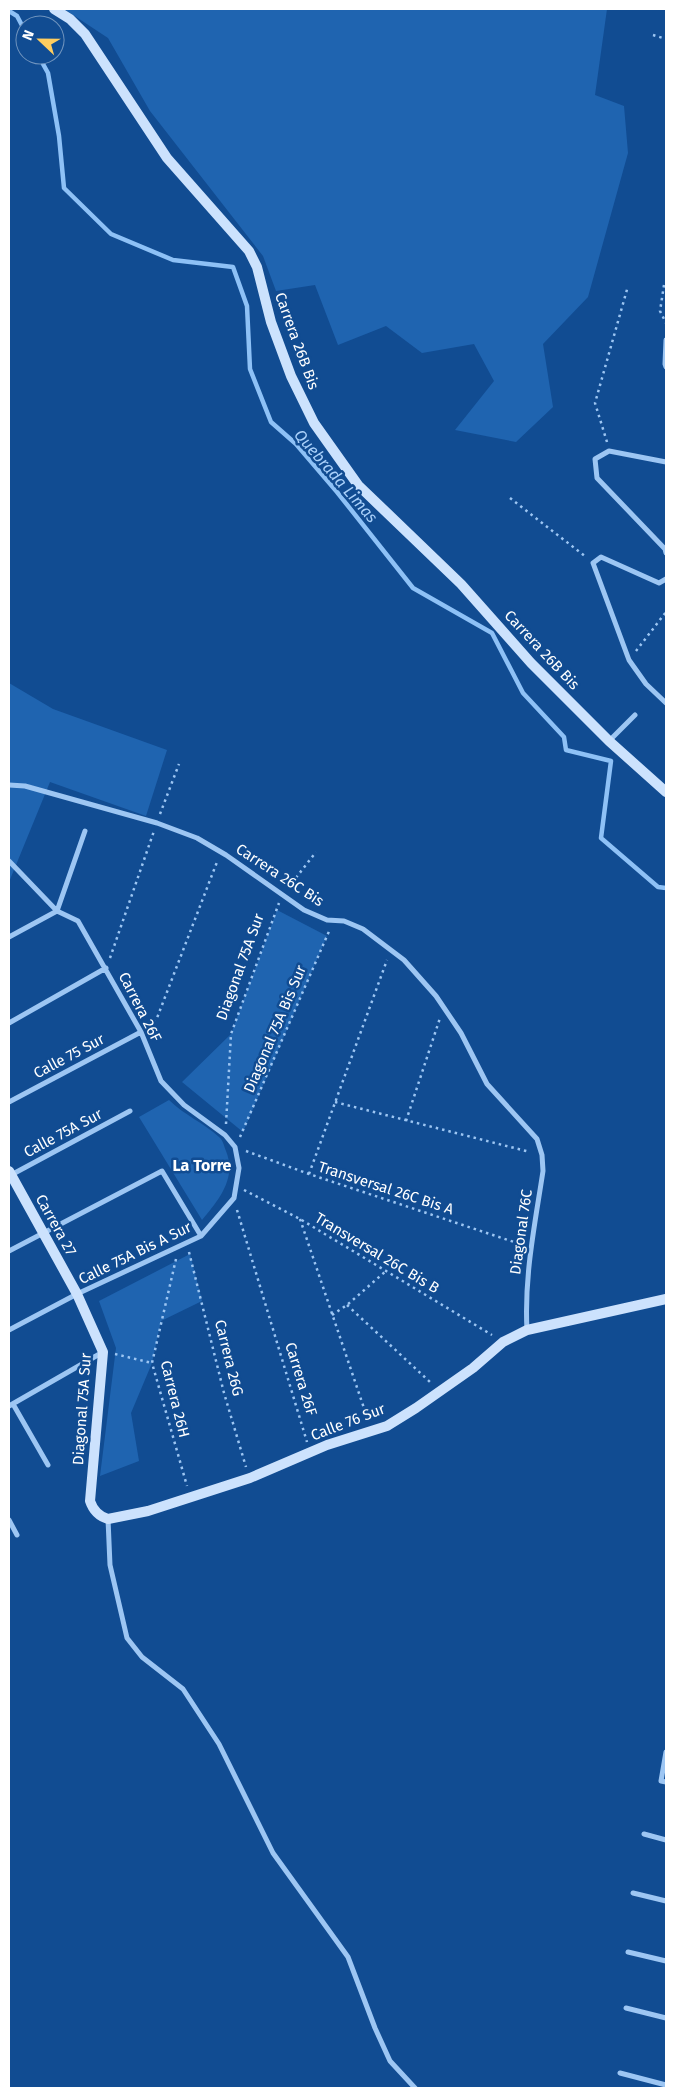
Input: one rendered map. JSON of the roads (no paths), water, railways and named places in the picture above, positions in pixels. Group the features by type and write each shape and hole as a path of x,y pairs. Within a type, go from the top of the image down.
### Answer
{"street":[{"name":"Carrera 26B Bis","path":"54,9 70,19 85,34 167,158 249,251 257,267 271,322 291,376 314,422 358,485 462,584 531,662 609,741 666,792"},
{"path":"666,340 664,364 666,367"},
{"path":"666,462 609,451 595,459 597,478 666,552"},
{"path":"666,579 659,583 601,557 593,563 630,660 646,684 666,703"},
{"path":"609,741 635,715"},
{"name":"Carrera 26C Bis","path":"9,785 25,786 157,822 197,838 221,852 304,910 327,920 344,920 364,929 404,960 443,1007 461,1033 487,1084 537,1138"},
{"path":"9,937 57,911 85,831"},
{"name":"Carrera 26F","path":"9,861 57,911 78,921 141,1032 161,1081 184,1105 225,1135 235,1147 239,1168 234,1198"},
{"path":"9,1023 106,968"},
{"name":"Calle 75 Sur","path":"9,1102 141,1032"},
{"name":"Calle 75A Sur","path":"10,1174 130,1111"},
{"name":"Diagonal 76C","path":"527,1330 525,1298 543,1171 542,1155 537,1138"},
{"path":"9,1252 162,1171 200,1236"},
{"name":"Carrera 27","path":"10,1174 77,1294"},
{"name":"Calle 75A Bis A Sur","path":"9,1330 77,1294 200,1236 234,1198"},
{"name":"Diagonal 75A Sur","path":"77,1294 103,1352 90,1500 93,1509 101,1517 108,1519"},
{"name":"Calle 76 Sur","path":"108,1519 148,1511 250,1478 327,1445 387,1426 473,1368 503,1342 527,1330 666,1299"},
{"path":"48,1465 11,1405 103,1352"},
{"path":"108,1519 110,1565 127,1638 142,1657 183,1689 219,1744 273,1853 348,1957 375,2028 390,2061 415,2088"},
{"path":"9,1520 17,1535"},
{"path":"666,1752 661,1781 666,1782"},
{"path":"644,1834 666,1840"},
{"path":"633,1893 666,1901"},
{"path":"628,1952 666,1962"},
{"path":"626,2008 666,2018"},
{"path":"620,2072 666,2085"}],"waterway":[{"name":"Quebrada Limas","path":"9,11 15,15"},
{"name":"Quebrada Limas","path":"44,65 48,73 59,136 64,188 111,234 173,260 233,267 247,306 250,369 271,422 296,444 337,492 413,588 492,633 523,693 564,737 566,750 611,761 601,838 658,887 666,888"}],"district":[{"name":"La Torre","path":"202,1165"}]}
